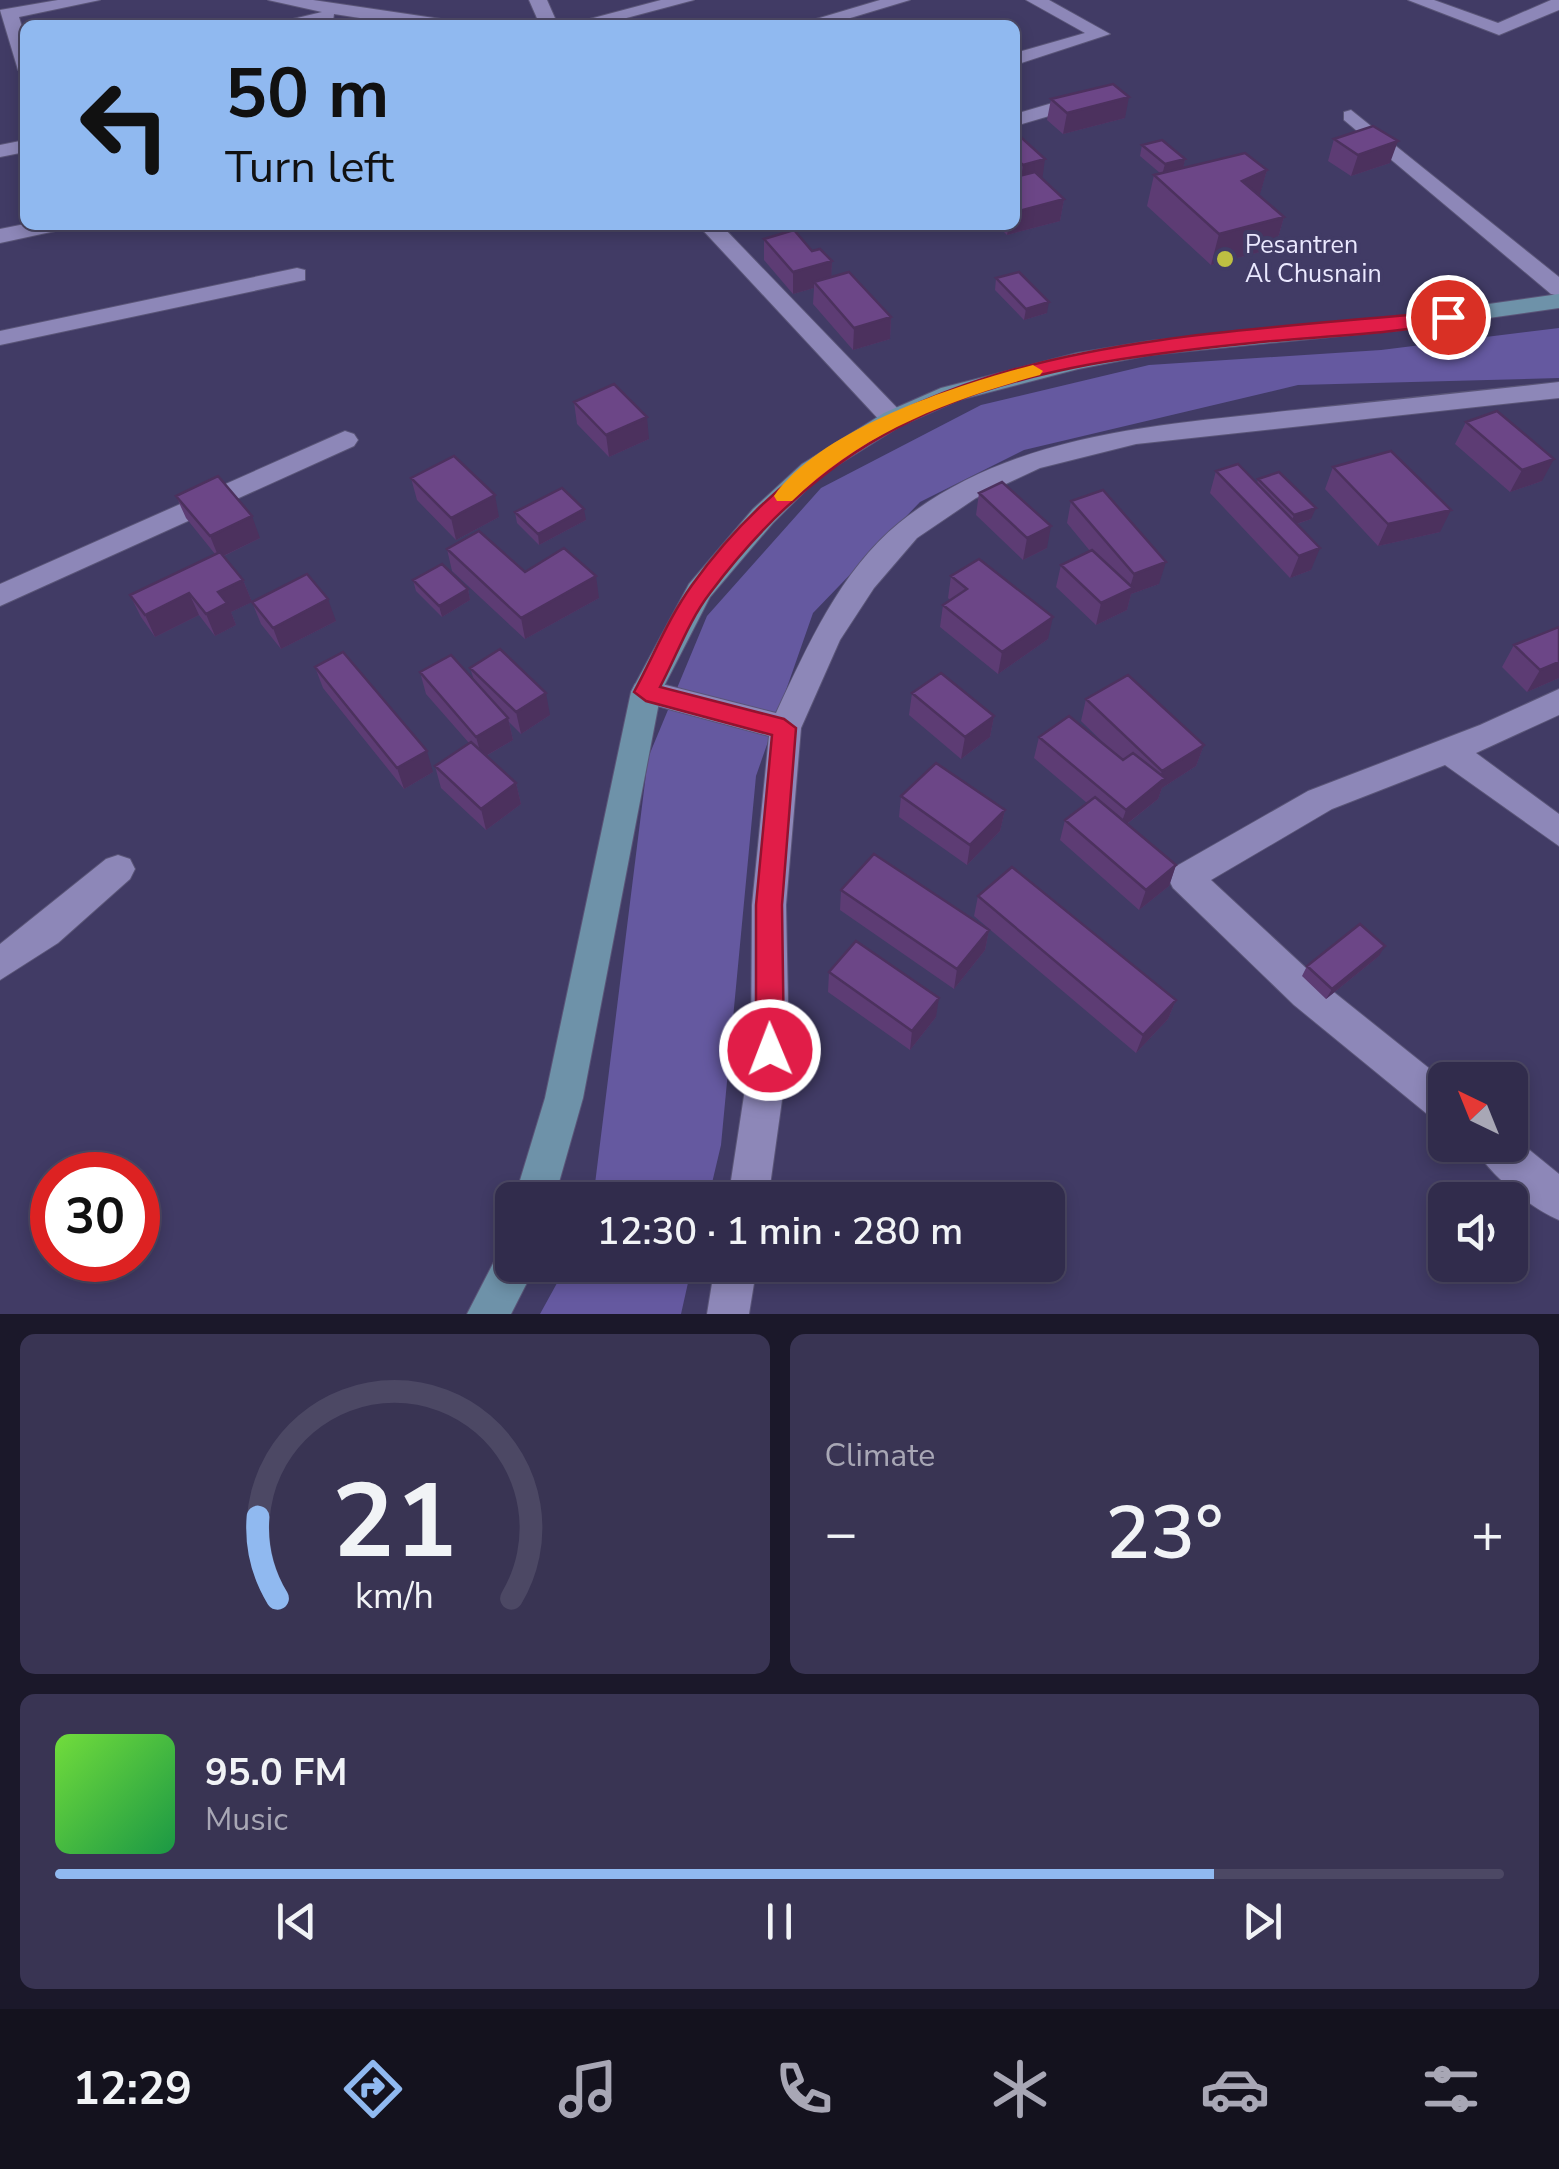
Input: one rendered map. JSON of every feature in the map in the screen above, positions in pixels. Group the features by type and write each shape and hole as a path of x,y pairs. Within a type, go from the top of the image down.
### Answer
{"main road":[{"path":"539,1182 564,1098 656,695 699,591 764,516 811,470 893,419 950,394 1016,375 1150,348 1411,322 1559,302"},
{"path":"488,1314 506,1282"}],"street":[{"path":"20,54 4,14 91,0"},
{"path":"277,0 336,4 355,12 409,20"},
{"path":"824,20 902,0"},
{"path":"1020,58 1100,35 1035,0"},
{"path":"1417,0 1499,30 1559,3"},
{"path":"597,20 675,1"},
{"path":"307,20 355,12"},
{"path":"1020,48 1092,28"},
{"path":"1020,119 1066,105"},
{"path":"1351,116 1559,289"},
{"path":"0,236 28,230"},
{"path":"714,230 893,419"},
{"path":"0,338 297,275"},
{"path":"751,1182 770,1050 769,905 781,728 827,636 864,581 907,532 966,492 1032,461 1136,436 1559,390"},
{"path":"0,596 345,440"},
{"path":"656,695 781,728"},
{"path":"1428,1090 1307,993 1185,878 1320,800 1491,734 1559,701"},
{"path":"1447,749 1559,832"},
{"path":"0,964 46,932 118,869"},
{"path":"1513,1162 1559,1200"},
{"path":"728,1314 733,1282"}],"shaded area":[{"path":"1559,328 1559,378 1298,385 1024,450 920,502 813,613 756,776 721,1145 712,1182 595,1182 648,758 707,616 821,488 981,405 1149,365 1381,350"},
{"path":"558,1282 688,1282 681,1314 540,1314"}],"building":[{"path":"1113,84 1129,97 1067,113 1051,99"},
{"path":"1373,126 1398,141 1358,155 1334,139"},
{"path":"1020,136 1045,159 1023,165 1020,162"},
{"path":"1162,140 1185,159 1165,164 1142,145"},
{"path":"1245,153 1267,170 1242,181 1284,217 1219,234 1154,175"},
{"path":"1035,172 1064,199 1020,211 1020,176"},
{"path":"794,230 812,251 820,249 832,261 793,272 764,239"},
{"path":"849,272 891,317 854,328 814,282"},
{"path":"1019,272 1049,302 1026,309 996,278"},
{"path":"614,384 647,417 606,435 574,402"},
{"path":"1497,411 1554,459 1522,470 1466,422"},
{"path":"1391,451 1451,510 1388,524 1333,467"},
{"path":"454,456 495,495 451,518 411,478"},
{"path":"1238,464 1320,548 1299,556 1216,471"},
{"path":"1279,472 1316,508 1294,515 1258,479"},
{"path":"218,476 252,516 210,536 176,496"},
{"path":"1002,482 1051,526 1027,538 979,493"},
{"path":"562,488 584,509 538,534 515,512"},
{"path":"1103,490 1166,562 1134,574 1071,501"},
{"path":"479,531 525,572 564,548 596,576 521,618 447,549"},
{"path":"1092,550 1133,588 1101,603 1061,565"},
{"path":"220,552 243,580 218,592 227,603 206,614 189,593 145,615 130,595"},
{"path":"979,559 1053,617 1002,652 943,605 967,589 951,576"},
{"path":"442,564 468,589 439,606 413,580"},
{"path":"307,574 328,599 273,628 252,602"},
{"path":"1559,627 1559,662 1540,670 1514,645"},
{"path":"500,649 546,693 516,712 470,668"},
{"path":"343,652 427,751 397,768 315,667"},
{"path":"451,655 508,718 476,737 420,672"},
{"path":"941,673 994,716 965,737 912,693"},
{"path":"1128,675 1204,745 1162,771 1086,699"},
{"path":"1069,716 1123,760 1133,753 1165,778 1126,810 1039,737"},
{"path":"471,742 516,783 481,809 435,766"},
{"path":"936,763 1005,810 970,845 901,796"},
{"path":"1095,797 1176,865 1146,890 1065,820"},
{"path":"874,854 989,930 957,969 841,890"},
{"path":"1012,867 1176,1000 1143,1035 978,896"},
{"path":"1360,924 1385,946 1332,989 1307,966"},
{"path":"856,941 939,998 912,1031 829,972"}],"slow traffic":[{"path":"785,496 811,470 893,419 950,394 1033,371"}],"place":[{"name":"Pesantren Al Chusnain","path":"1225,259"}],"route":[{"path":"770,1050 769,905 784,728 646,692 699,591 764,516 811,470 893,419 950,394 1077,360 1150,348 1448,317"}]}
